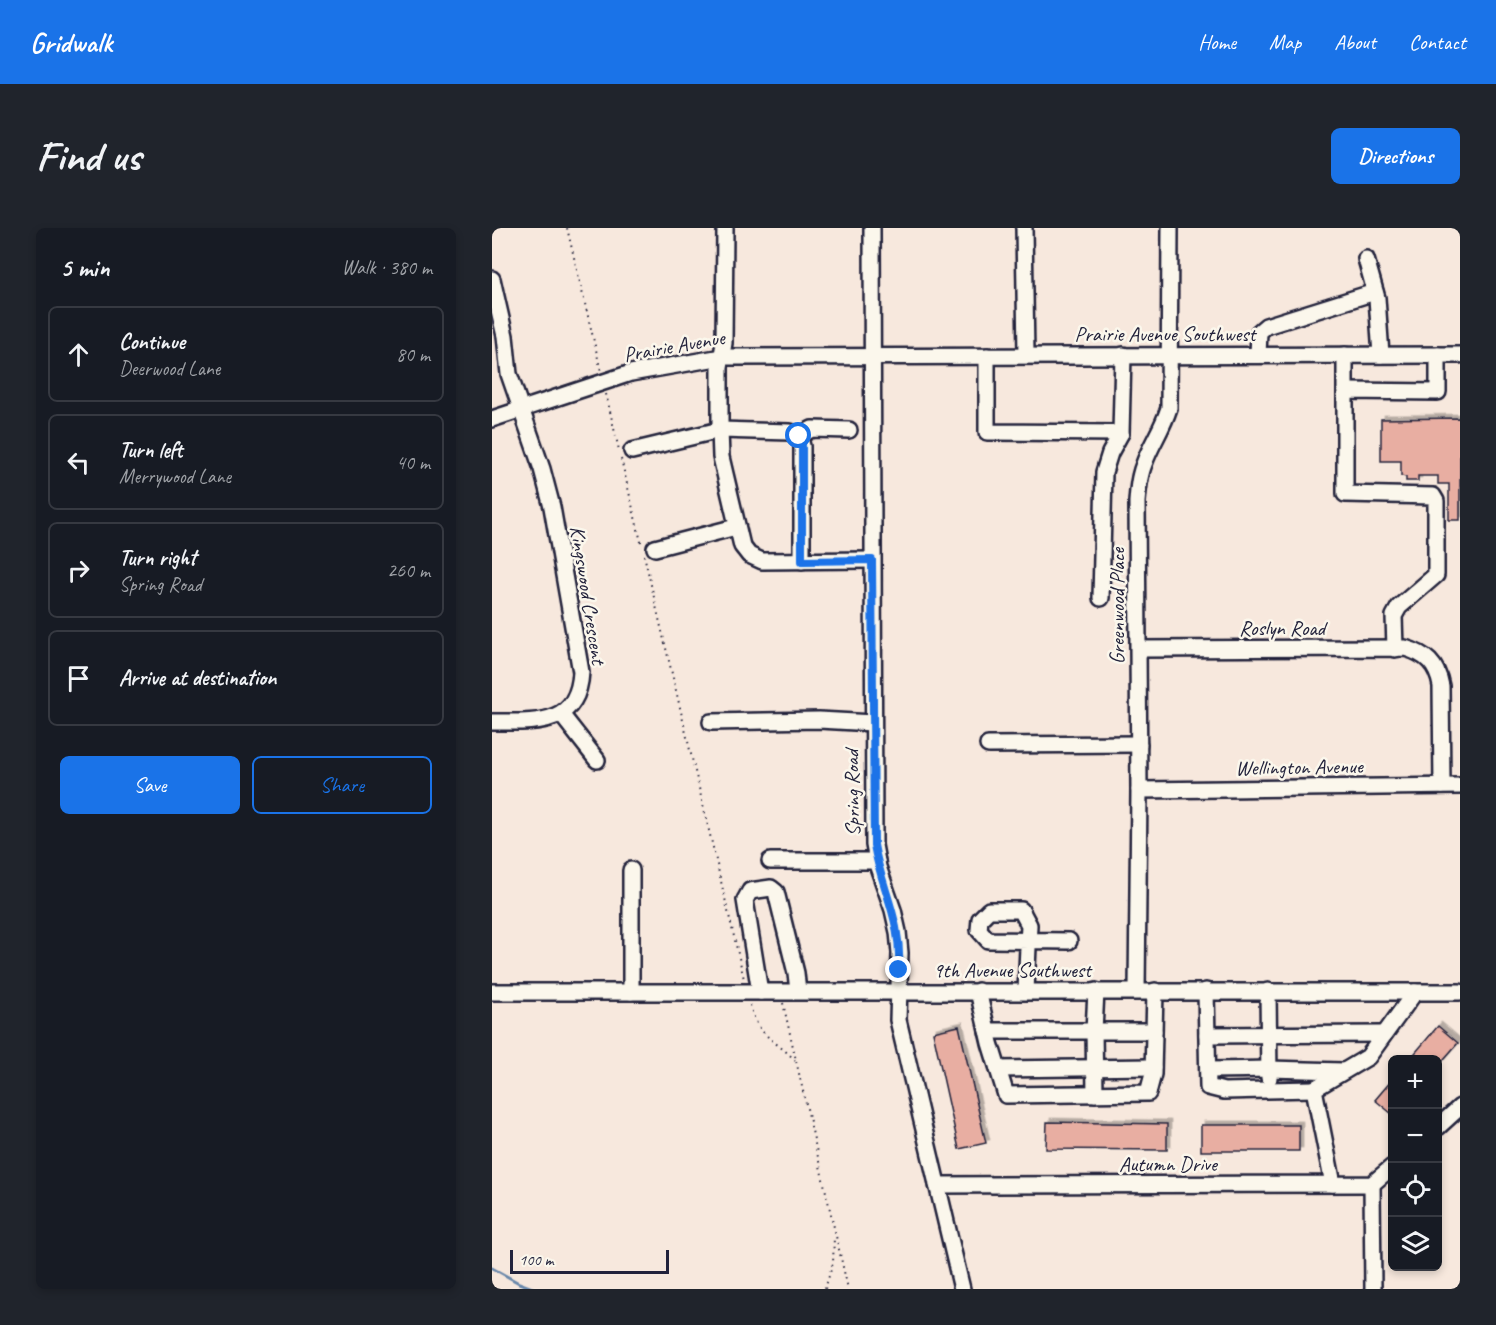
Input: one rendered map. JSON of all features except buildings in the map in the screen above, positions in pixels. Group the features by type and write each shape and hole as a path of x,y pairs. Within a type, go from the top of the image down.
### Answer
{"street":[{"path":"725,228 724,344 720,367 721,457 742,546 749,555 762,561 872,560"},
{"name":"Spring Road","path":"872,228 873,834 877,861 898,932 900,953 898,1020 962,1289"},
{"path":"1024,228 1026,355"},
{"name":"Greenwood Place","path":"1137,991 1139,483 1144,465 1162,429 1169,408 1170,228"},
{"path":"1366,259 1375,292 1381,355"},
{"name":"Kingswood Crescent","path":"492,279 505,336 509,374 542,469 552,507 581,672 580,686 575,698 561,714"},
{"path":"1258,356 1259,332 1266,326 1375,292"},
{"path":"1101,598 1104,472 1110,453 1121,434 1123,355"},
{"path":"1345,355 1345,494 1432,496 1436,501 1436,575 1399,608 1394,616 1395,649"},
{"path":"1345,392 1438,392 1438,355"},
{"name":"Prairie Avenue Southwest","path":"871,357 1460,355"},
{"path":"987,356 987,432 1121,434"},
{"name":"Prairie Avenue","path":"492,419 642,370 722,357 871,357"},
{"path":"799,436 812,429 849,430"},
{"path":"632,451 720,430 790,432 799,436 802,446 802,561"},
{"path":"655,548 736,527"},
{"name":"Roslyn Road","path":"1139,649 1405,648 1423,654 1439,674 1441,686 1442,786"},
{"path":"492,722 537,722 561,714 597,760"},
{"path":"711,722 819,720 873,723"},
{"path":"988,745 1139,744"},
{"name":"Wellington Avenue","path":"1139,790 1460,786"},
{"path":"770,861 877,861"},
{"path":"631,870 631,992"},
{"path":"754,992 745,900 750,891 771,888 776,892 796,973 798,991"},
{"path":"1026,991 1028,941 1069,941"},
{"path":"978,991 1006,1095 1148,1093 1154,1067 1155,991"},
{"path":"1095,1094 1096,991"},
{"path":"1206,991 1208,1087 1224,1091 1314,1089 1368,1057 1415,992"},
{"path":"1268,991 1269,1090"},
{"name":"9th Avenue Southwest","path":"492,992 1460,992"},
{"path":"987,1031 1154,1031"},
{"path":"1207,1035 1384,1034"},
{"path":"998,1069 1154,1067"},
{"path":"1208,1070 1343,1071"},
{"path":"1314,1089 1333,1184"},
{"path":"1442,1123 1460,1107"},
{"path":"1373,1289 1372,1184 1388,1170"},
{"name":"Autumn Drive","path":"937,1185 1372,1184"}],"path":[{"path":"567,228 754,992 754,1018 760,1030 795,1060"},
{"path":"781,991 848,1289"},
{"path":"825,1289 833,1263 834,1231"}],"waterway":[{"path":"492,1268 535,1289"}],"route":[{"path":"799,436 802,446 802,561 872,560 874,845 878,867 898,932 899,970"}]}
